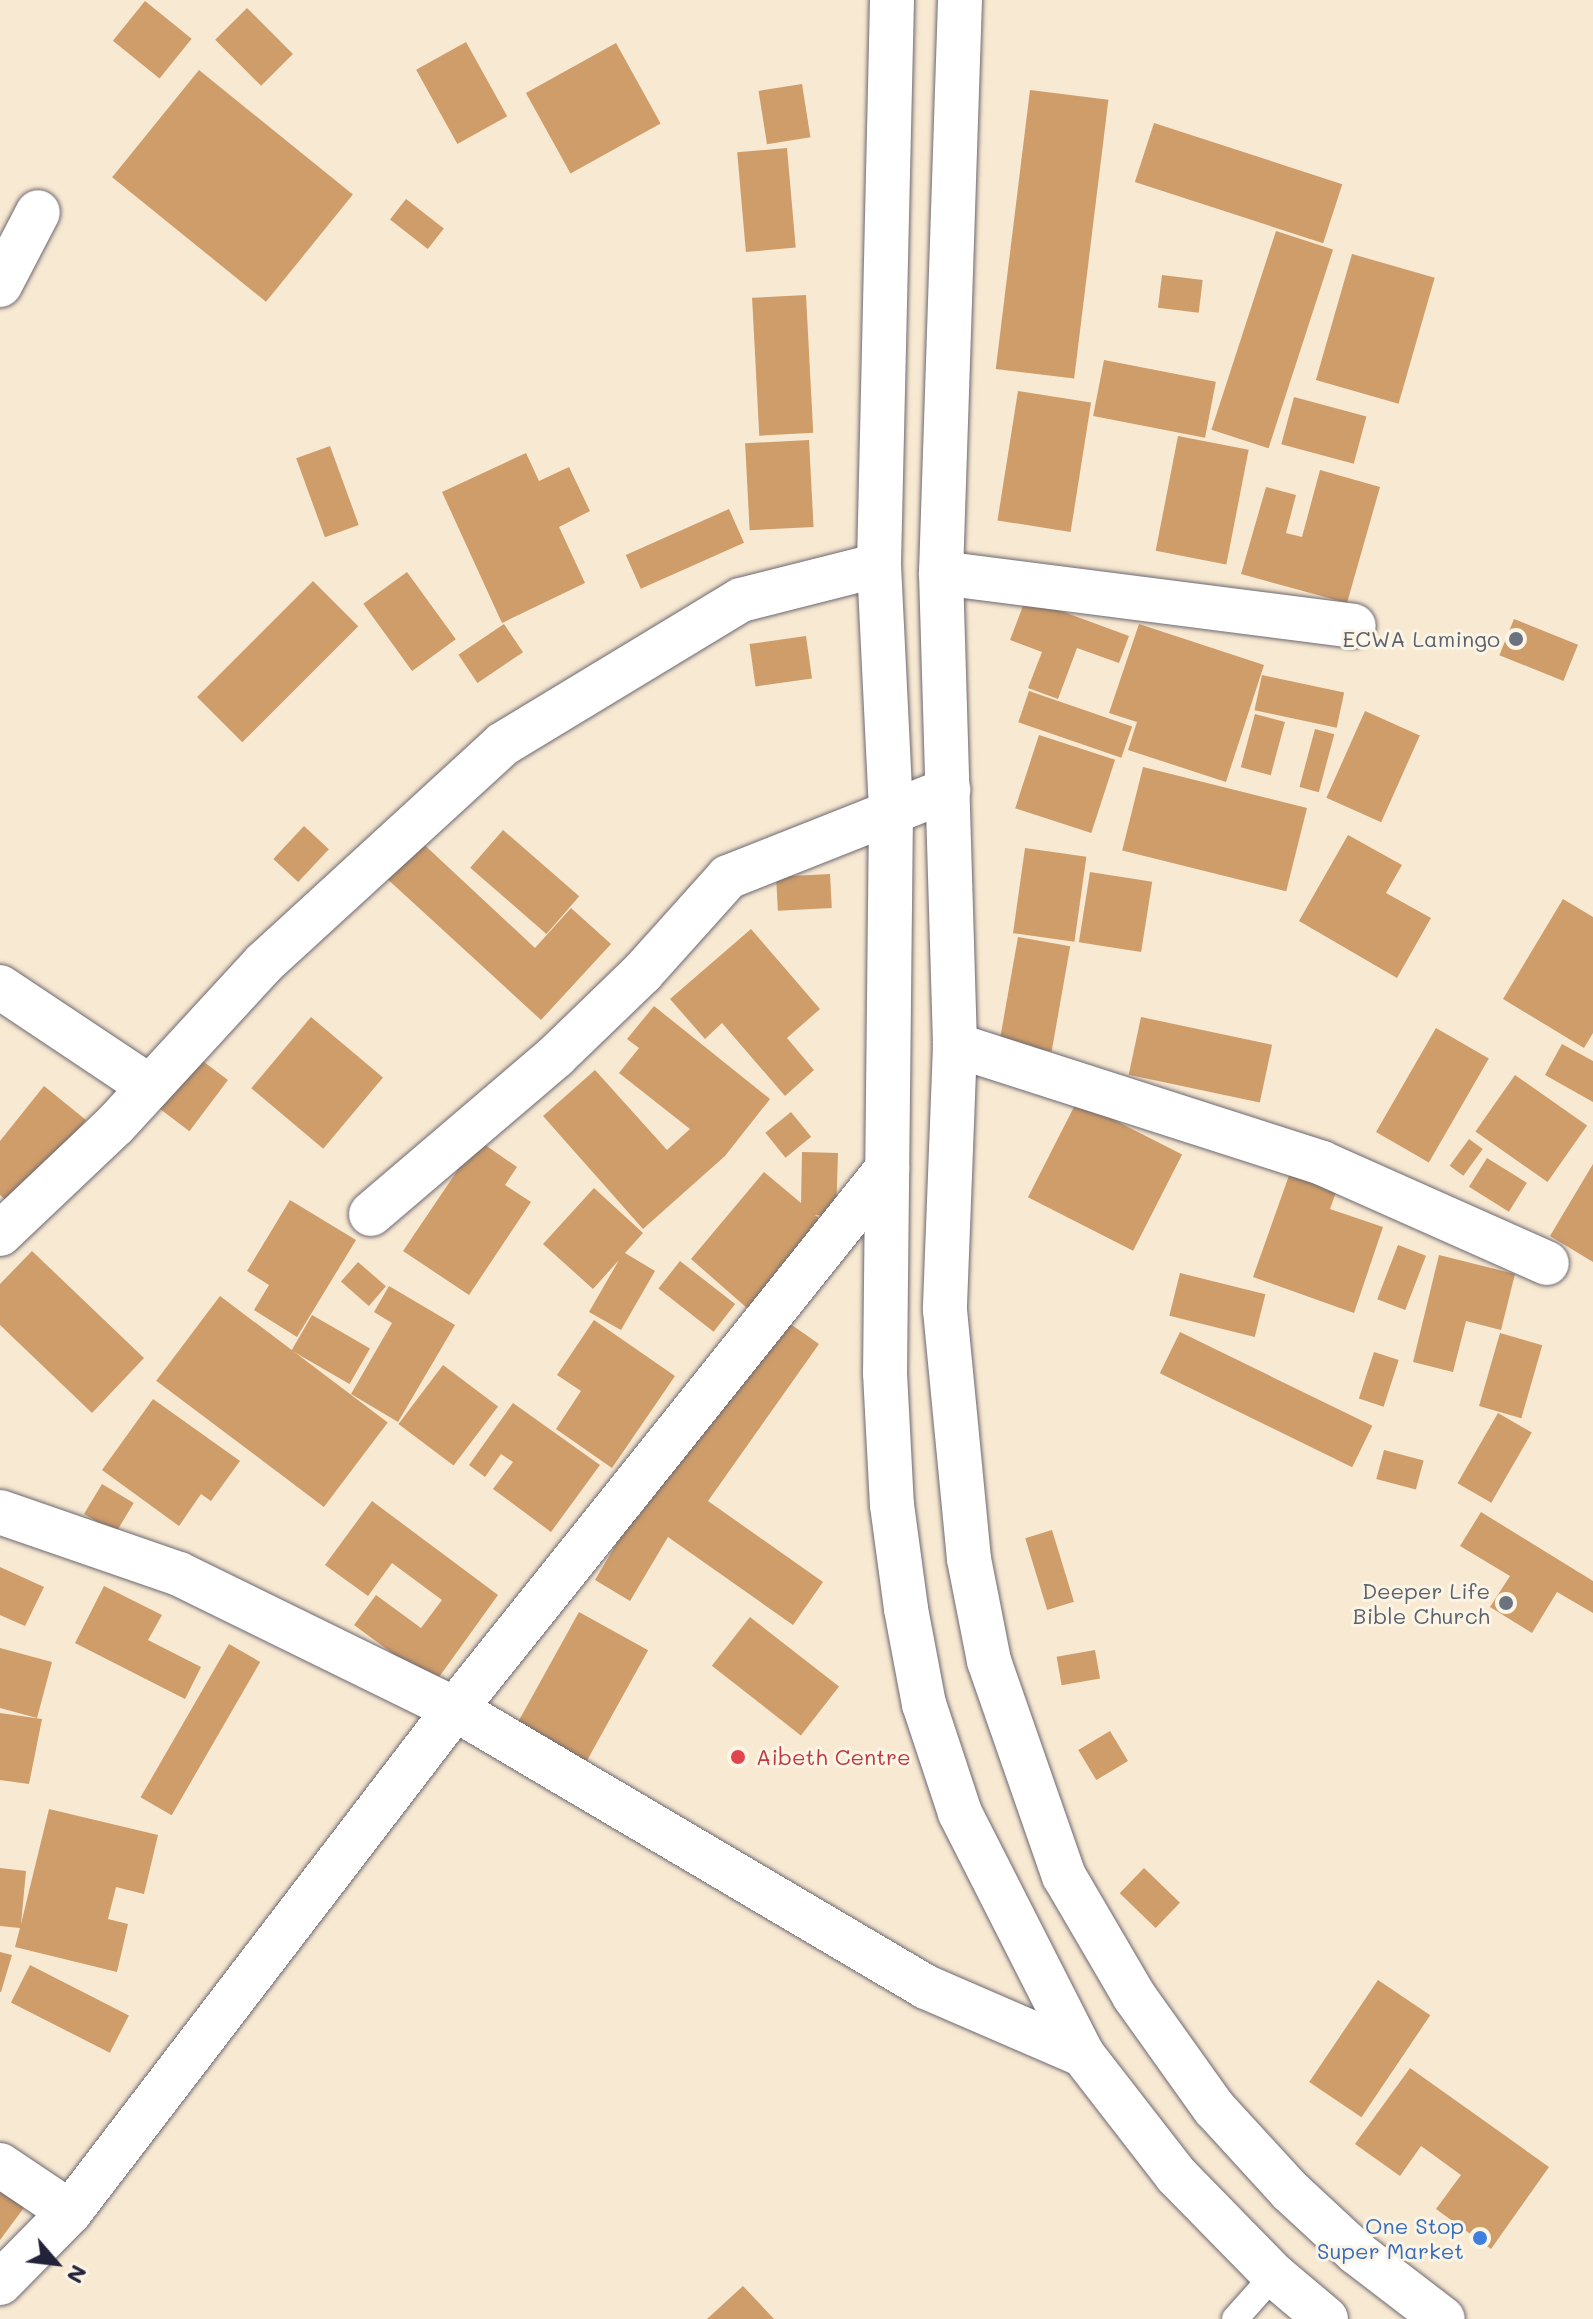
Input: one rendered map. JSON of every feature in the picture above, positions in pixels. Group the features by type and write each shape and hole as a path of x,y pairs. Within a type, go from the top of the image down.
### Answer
{"street":[{"path":"892,0 879,565 891,812 885,1373 892,1505 924,1704 960,1813 1083,2055 1176,2175 1274,2275 1326,2319"},
{"path":"960,0 941,573 955,1045 945,1310 953,1428 969,1559 989,1661 1025,1777 1064,1876 1134,1996 1214,2108 1290,2191 1357,2253 1443,2319"},
{"path":"0,285 38,212"},
{"path":"0,1234 150,1087 264,963 503,744 741,600 879,565"},
{"path":"941,573 1354,626"},
{"path":"371,1214 567,1045 642,973 728,877 948,790"},
{"path":"0,987 150,1087"},
{"path":"955,1045 1322,1163 1547,1263"},
{"path":"0,2283 70,2212 455,1709 887,1169"},
{"path":"0,1512 179,1574 455,1709 926,1987 1083,2055"},
{"path":"0,2165 70,2212"}],"lane":[{"path":"1235,2319 1274,2275"}],"building":[{"path":"145,1 192,39 160,78 113,41"},
{"path":"247,8 293,54 261,86 215,40"},
{"path":"466,42 507,116 457,144 416,70"},
{"path":"616,43 661,123 571,173 526,93"},
{"path":"199,70 353,195 266,302 112,177"},
{"path":"802,84 810,137 767,144 759,91"},
{"path":"1030,90 1108,100 1074,379 996,369"},
{"path":"1154,123 1342,184 1323,243 1135,182"},
{"path":"787,148 796,248 746,252 737,152"},
{"path":"406,199 444,229 428,249 390,219"},
{"path":"1276,231 1333,250 1268,448 1211,430"},
{"path":"1352,254 1435,278 1399,404 1316,380"},
{"path":"1162,275 1203,280 1199,313 1158,308"},
{"path":"806,295 813,433 759,436 752,298"},
{"path":"1104,360 1216,382 1205,438 1093,416"},
{"path":"1018,391 1091,403 1071,532 998,520"},
{"path":"1294,397 1366,416 1354,464 1281,444"},
{"path":"1178,436 1249,450 1226,565 1156,551"},
{"path":"809,440 814,527 750,530 745,443"},
{"path":"330,446 359,525 325,537 296,458"},
{"path":"526,453 539,481 569,467 590,511 559,527 585,583 502,623 442,492"},
{"path":"1320,470 1380,487 1347,603 1241,574 1266,487 1296,495 1286,533 1302,537"},
{"path":"729,509 744,543 641,589 626,555"},
{"path":"407,572 456,639 412,671 363,604"},
{"path":"313,581 358,626 242,742 197,697"},
{"path":"1026,598 1129,636 1119,663 1077,648 1058,699 1028,688 1042,652 1010,640"},
{"path":"1514,619 1578,645 1563,681 1499,655"},
{"path":"504,624 523,652 477,683 458,655"},
{"path":"1139,624 1264,665 1226,782 1128,750 1137,722 1109,713"},
{"path":"806,636 812,679 756,687 750,644"},
{"path":"1262,675 1344,692 1337,728 1255,710"},
{"path":"1029,691 1132,726 1121,758 1018,722"},
{"path":"1365,711 1420,735 1381,822 1326,798"},
{"path":"1255,714 1285,722 1271,775 1241,767"},
{"path":"1315,729 1334,734 1319,792 1299,787"},
{"path":"1039,735 1115,760 1091,833 1015,808"},
{"path":"1143,767 1307,808 1286,891 1122,850"},
{"path":"304,826 329,849 298,882 273,859"},
{"path":"503,830 579,896 546,934 470,868"},
{"path":"1348,835 1402,865 1386,893 1431,918 1397,978 1299,921"},
{"path":"417,838 535,948 571,908 611,944 541,1020 383,875"},
{"path":"1025,848 1086,857 1074,942 1013,933"},
{"path":"1090,872 1152,882 1141,952 1079,942"},
{"path":"830,874 832,908 778,911 776,877"},
{"path":"1563,899 1593,917 1593,1033 1584,1048 1503,999"},
{"path":"751,929 820,1009 787,1038 814,1070 785,1096 722,1023 705,1039 670,999"},
{"path":"1018,937 1070,946 1052,1052 999,1042"},
{"path":"654,1006 770,1099 725,1156 643,1229 543,1116 595,1070 667,1150 690,1129 619,1073 639,1048 627,1039"},
{"path":"311,1017 383,1077 323,1149 251,1088"},
{"path":"1141,1017 1272,1045 1260,1103 1129,1075"},
{"path":"1436,1028 1489,1058 1429,1162 1376,1132"},
{"path":"1562,1044 1593,1061 1593,1102 1545,1075"},
{"path":"196,1056 228,1080 189,1131 157,1107"},
{"path":"1515,1075 1587,1125 1548,1182 1475,1132"},
{"path":"44,1086 86,1120 15,1208 0,1195 0,1141"},
{"path":"1077,1101 1182,1155 1133,1251 1028,1197"},
{"path":"791,1112 811,1137 785,1158 765,1133"},
{"path":"1469,1139 1483,1149 1463,1176 1450,1166"},
{"path":"478,1140 517,1167 505,1185 531,1202 469,1295 403,1251"},
{"path":"802,1152 838,1153 836,1216 815,1215 821,1220 747,1308 691,1259 764,1172 801,1203"},
{"path":"1487,1158 1527,1183 1509,1212 1469,1187"},
{"path":"1593,1164 1593,1262 1550,1236"},
{"path":"1292,1167 1339,1184 1330,1209 1383,1227 1354,1313 1253,1277"},
{"path":"594,1188 643,1233 625,1253 655,1271 621,1330 589,1312 619,1260 593,1289 543,1244"},
{"path":"290,1200 356,1240 297,1337 254,1310 269,1285 247,1271"},
{"path":"1398,1245 1426,1256 1405,1310 1377,1299"},
{"path":"32,1251 144,1358 92,1413 0,1325 0,1284"},
{"path":"1439,1255 1515,1274 1501,1330 1466,1321 1453,1372 1413,1362"},
{"path":"680,1261 735,1304 714,1332 658,1289"},
{"path":"358,1262 386,1286 369,1306 341,1282"},
{"path":"1180,1273 1265,1294 1255,1337 1169,1316"},
{"path":"389,1286 455,1325 398,1422 351,1394 392,1323 374,1312"},
{"path":"220,1296 388,1422 324,1507 156,1381"},
{"path":"312,1315 370,1348 350,1384 292,1351"},
{"path":"779,1316 819,1344 708,1501 823,1582 793,1625 668,1537 630,1601 595,1580 634,1514 638,1517"},
{"path":"594,1320 675,1376 612,1468 556,1429 581,1391 557,1375"},
{"path":"1180,1332 1372,1426 1352,1467 1160,1373"},
{"path":"1500,1333 1542,1345 1521,1418 1479,1406"},
{"path":"1374,1352 1399,1360 1384,1407 1359,1399"},
{"path":"443,1365 498,1407 454,1466 398,1424"},
{"path":"153,1399 240,1461 211,1501 201,1494 179,1526 102,1470"},
{"path":"513,1403 600,1465 551,1532 493,1489 513,1462 501,1454 485,1477 469,1465"},
{"path":"1498,1413 1532,1432 1491,1503 1458,1483"},
{"path":"1384,1450 1424,1461 1416,1490 1376,1479"},
{"path":"102,1484 134,1503 116,1533 84,1514"},
{"path":"372,1501 498,1595 434,1684 354,1625 376,1595 421,1628 442,1600 392,1563 368,1596 325,1565"},
{"path":"1481,1512 1593,1581 1593,1613 1557,1592 1532,1633 1490,1607 1510,1576 1460,1546"},
{"path":"1052,1530 1074,1602 1047,1610 1025,1538"},
{"path":"0,1567 44,1587 25,1626 0,1615"},
{"path":"104,1586 162,1615 148,1640 201,1667 185,1699 75,1643"},
{"path":"579,1612 648,1650 584,1766 515,1727"},
{"path":"750,1617 839,1687 801,1735 712,1666"},
{"path":"229,1644 260,1662 172,1815 140,1797"},
{"path":"0,1648 52,1662 37,1718 0,1708"},
{"path":"1095,1650 1100,1679 1062,1685 1057,1657"},
{"path":"0,1713 42,1719 29,1784 0,1780"},
{"path":"1110,1731 1128,1761 1096,1780 1078,1750"},
{"path":"49,1809 158,1835 144,1894 116,1887 108,1919 128,1924 117,1972 15,1947 20,1928 0,1926 0,1868 26,1871 21,1924"},
{"path":"1144,1868 1180,1903 1156,1928 1120,1893"},
{"path":"0,1952 12,1955 1,1992 0,1992"},
{"path":"30,1965 129,2015 110,2053 11,2002"},
{"path":"1378,1980 1430,2015 1361,2117 1309,2082"},
{"path":"1410,2068 1549,2167 1491,2249 1436,2209 1461,2175 1421,2146 1400,2176 1355,2144"},
{"path":"0,2186 26,2205 0,2240"},
{"path":"743,2286 774,2319 707,2319"}],"place":[{"name":"ECWA Lamingo","path":"1516,639"},
{"name":"Deeper Life Bible Church","path":"1506,1603"},
{"name":"Aibeth Centre","path":"738,1757"},
{"name":"One Stop Super Market","path":"1480,2238"}]}
